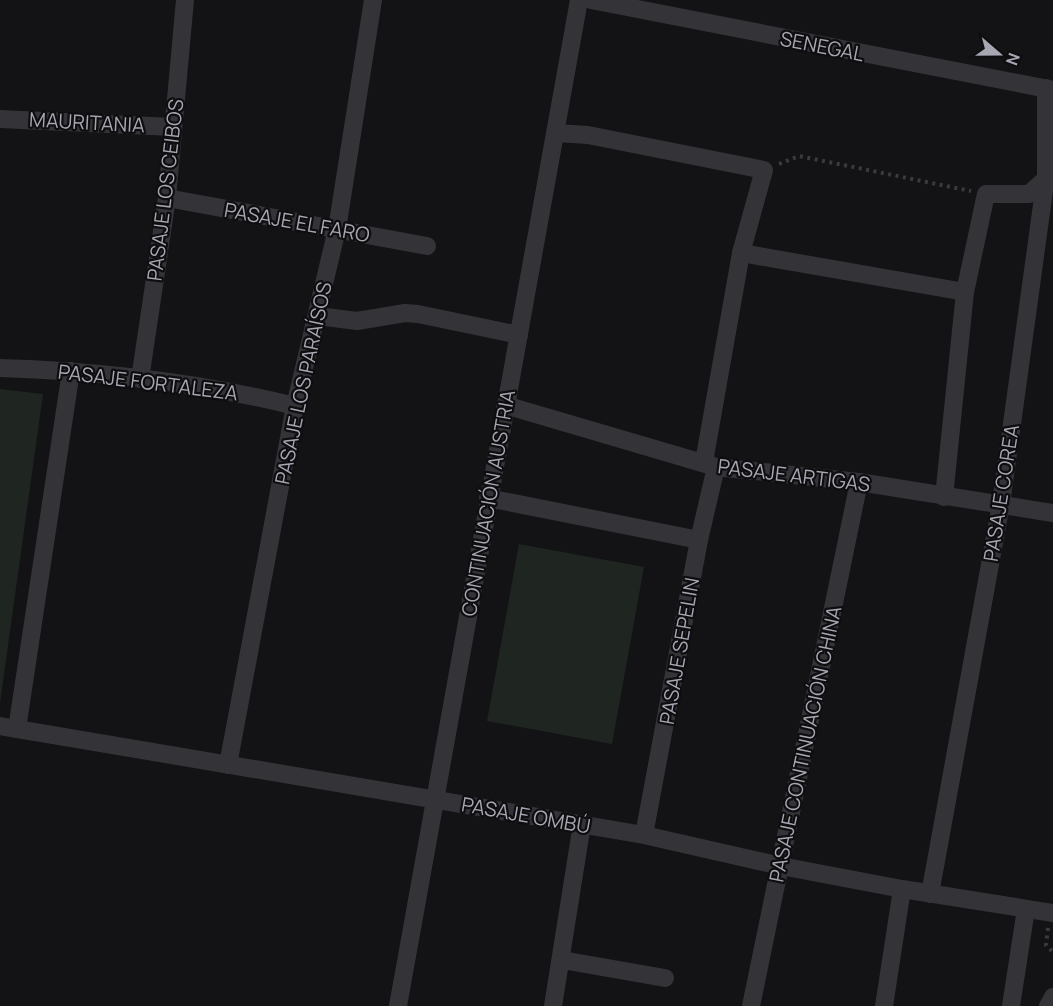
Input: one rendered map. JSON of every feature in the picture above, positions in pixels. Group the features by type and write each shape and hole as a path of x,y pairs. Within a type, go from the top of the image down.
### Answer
{"street":[{"name":"PASAJE LOS CEIBOS","path":"140,378 167,198 185,0"},
{"name":"PASAJE LOS PARAÍSOS","path":"228,765 295,406 337,229 373,0"},
{"name":"CONTINUACIÓN AUSTRIA","path":"398,1006 579,0"},
{"name":"SENEGAL","path":"591,0 1049,89"},
{"name":"PASAJE COREA","path":"930,894 1001,504 1050,177 1049,89"},
{"name":"MAURITANIA","path":"0,119 174,127"},
{"path":"555,133 588,135 764,170"},
{"name":"PASAJE SEPELIN","path":"644,835 699,540 741,253 764,170"},
{"path":"944,497 965,292 986,194 1029,194 1050,177"},
{"name":"PASAJE EL FARO","path":"167,198 427,246"},
{"path":"741,253 965,292"},
{"path":"318,316 357,321 405,313 418,314 519,334"},
{"name":"PASAJE FORTALEZA","path":"0,368 71,370 140,378 241,393 295,406"},
{"path":"8,727 71,370"},
{"name":"PASAJE ARTIGAS","path":"505,405 710,464 859,482 1053,513"},
{"name":"PASAJE CONTINUACIÓN CHINA","path":"751,1006 859,482"},
{"path":"488,498 699,540"},
{"name":"PASAJE OMBÚ","path":"8,727 644,835 781,866 930,894 1026,909 1052,908"},
{"path":"553,1006 582,824"},
{"path":"884,1006 902,889"},
{"path":"1011,1006 1026,909"},
{"path":"562,960 665,978"},
{"path":"1048,1006 1053,997"}],"path":[{"path":"764,170 799,156 986,194"}],"shaded area":[{"path":"0,389 43,394 0,703"},
{"path":"519,544 644,567 612,744 487,721"}]}
